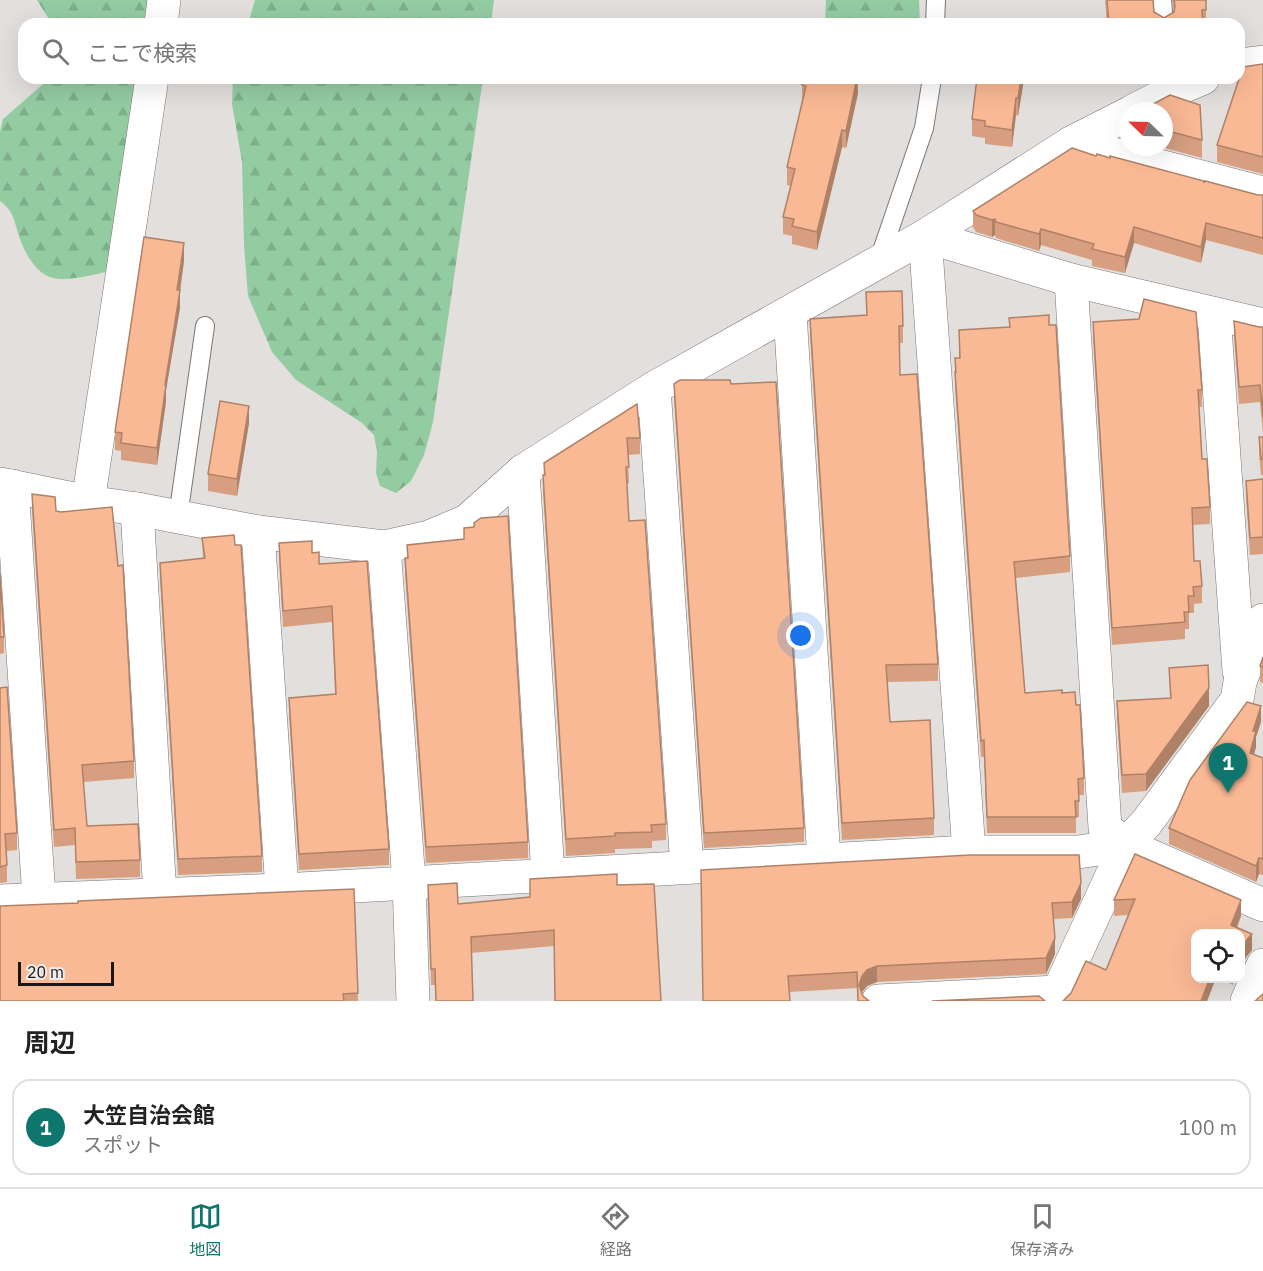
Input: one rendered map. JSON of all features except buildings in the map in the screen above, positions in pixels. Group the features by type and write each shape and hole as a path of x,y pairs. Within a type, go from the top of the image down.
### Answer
{"street":[{"path":"162,18 164,0"},
{"path":"1245,64 1263,62"},
{"path":"88,502 152,84"},
{"path":"1146,102 1170,85"},
{"path":"39,898 6,485 258,532 384,547 429,537 467,521 523,471 654,388 925,236 1071,143 1119,119"},
{"path":"1071,143 1263,194"},
{"path":"925,236 1071,280 1263,326"},
{"path":"925,236 969,852"},
{"path":"1071,280 1105,828 1126,845 1263,905"},
{"path":"790,313 824,860"},
{"path":"1214,314 1244,695"},
{"path":"654,388 687,867"},
{"path":"523,471 548,874"},
{"path":"137,509 160,895"},
{"path":"258,532 282,890"},
{"path":"384,547 409,882 413,1001"},
{"path":"878,1001 1056,996 1126,845 1147,822 1244,695 1263,620"},
{"path":"0,902 39,898 282,890 969,852 1078,852 1126,845"},
{"path":"1247,1001 1263,965"}],"lane":[{"path":"935,18 936,0"},
{"path":"1162,0 1164,18"},
{"path":"878,263 924,128 931,84"},
{"path":"178,516 205,326"}],"green space":[{"path":"37,0 175,0 170,18 48,18"},
{"path":"255,0 494,0 492,18 250,18"},
{"path":"826,0 919,0 920,18 825,18"},
{"path":"43,84 136,84 113,270 83,277 53,278 41,272 27,255 11,213 0,201 0,132 3,119"},
{"path":"233,84 482,84 433,422 424,455 411,481 396,493 380,486 376,473 377,452 374,435 362,423 296,380 272,352 248,296 242,162 232,104"}],"place":[{"name":"大笠自治会館","path":"1228,793"}]}
